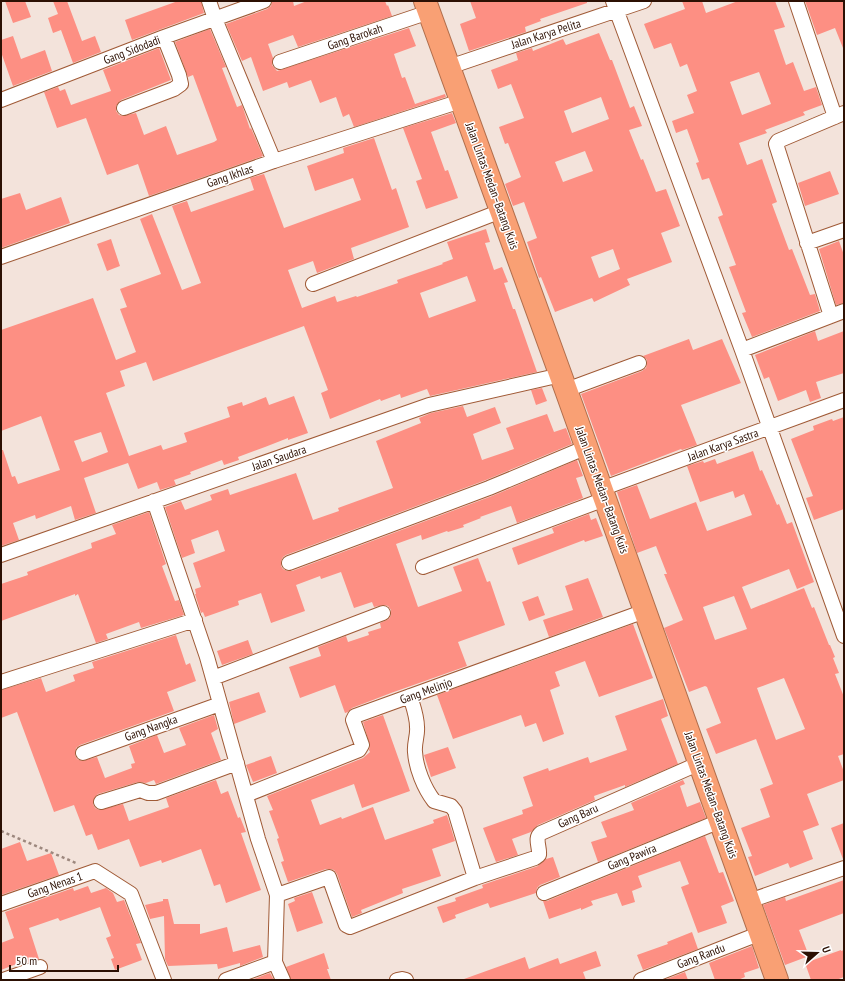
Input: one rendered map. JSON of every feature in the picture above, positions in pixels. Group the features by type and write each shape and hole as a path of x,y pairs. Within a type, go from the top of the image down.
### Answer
{"highway":[{"name":"Jalan Lintas Medan–Batang Kuis","path":"427,7 564,382 777,980"}],"street":[{"path":"209,1 215,19 274,161"},
{"name":"Gang Sidodadi","path":"1,100 164,37 264,1"},
{"name":"Jalan Karya Pelita","path":"449,66 614,6 644,1"},
{"path":"742,350 838,313 807,243 776,144 778,140 840,115 796,1"},
{"path":"614,6 742,350 769,428 839,608 844,636"},
{"name":"Gang Barokah","path":"280,62 427,7"},
{"path":"124,108 174,89 181,84 181,80 164,37"},
{"name":"Gang Ikhlas","path":"1,257 274,161 461,101"},
{"path":"313,284 501,211"},
{"path":"807,243 844,230"},
{"name":"Jalan Saudara","path":"1,556 429,405 564,382 639,363"},
{"name":"Jalan Karya Sastra","path":"423,567 769,428 844,400"},
{"path":"290,563 489,488 587,447"},
{"path":"154,501 195,620 277,895 275,962 283,980"},
{"name":"Gang Melinjo","path":"246,795 358,751 362,745 353,720 354,717 645,611"},
{"path":"213,678 383,613"},
{"path":"1,682 195,620"},
{"path":"277,895 329,876 346,925 349,927 475,878 455,811 451,806 434,801 420,772 415,752 418,729 417,720 410,696"},
{"name":"Gang Nangka","path":"83,753 220,704"},
{"path":"101,802 140,790 148,793 156,793 237,762"},
{"name":"Gang Baru","path":"475,878 528,861 537,856 539,852 537,839 538,835 542,832 700,763"},
{"name":"Gang Pawira","path":"544,893 720,821"},
{"path":"749,901 844,868"},
{"name":"Gang Nenas 1","path":"1,904 95,871 132,895 164,980"},
{"name":"Gang Randu","path":"641,980 761,933"},
{"path":"226,980 275,962"},
{"path":"3,980 40,967"}],"path":[{"path":"1,831 95,871"}],"building":[{"path":"5,1 25,1 31,17 13,23"},
{"path":"53,1 67,1 82,41 95,36 101,52 73,63 61,30 53,33 48,18 58,14"},
{"path":"178,1 201,1 204,13 132,40 125,20"},
{"path":"272,1 293,1 294,6 307,1 385,1 392,16 298,47 293,35 268,44 273,58 272,65 277,71 409,28 416,46 394,54 402,78 405,77 415,104 445,94 446,97 354,127 349,114 343,117 336,97 320,103 311,80 289,88 287,82 263,91 251,57 242,61 226,24 267,9 271,6"},
{"path":"470,1 587,1 587,3 540,19 541,21 525,27 526,32 469,51 460,24 476,18"},
{"path":"682,1 702,1 706,13 738,1 775,1 785,27 774,30 786,65 793,62 804,91 816,87 822,105 803,112 805,115 765,130 767,133 739,143 747,165 762,159 777,202 772,204 789,250 792,249 810,295 815,294 820,311 752,337 742,313 746,312 729,267 736,265 718,217 723,215 709,178 702,180 696,163 699,162 687,129 676,133 672,121 694,113 687,95 697,91 687,64 680,67 671,43 654,49 644,24 685,9","holes":["759,72 771,104 742,115 730,82"]},
{"path":"805,1 844,1 844,48 835,28 817,35"},
{"path":"210,29 226,67 222,68 237,107 242,105 250,129 251,128 263,156 149,196 138,164 107,175 86,118 57,128 44,92 58,87 60,91 65,89 71,105 111,91 103,70 159,48 171,80 121,100 116,106 116,111 119,115 123,116 136,113 144,135 166,126 177,155 214,142 217,140 193,75 188,77 175,42"},
{"path":"599,33 610,60 612,60 630,108 634,106 642,126 629,130 641,160 643,159 656,192 666,189 680,226 661,233 672,262 627,279 630,285 594,302 592,298 555,312 541,277 539,278 527,242 537,238 524,202 513,206 505,184 521,177 508,143 505,144 499,127 524,118 511,84 498,89 491,70 518,60 516,53 532,48 533,51 563,39 566,45","holes":["601,97 609,119 572,133 564,111","585,151 593,171 563,182 555,162","613,249 620,269 599,278 591,257"]},
{"path":"13,36 21,59 45,50 52,71 13,86 1,52 1,40"},
{"path":"452,113 456,123 431,132 445,171 448,170 458,198 426,209 416,181 422,179 403,128"},
{"path":"374,138 392,190 396,188 409,227 351,248 354,259 317,273 313,261 288,270 302,308 335,296 337,302 356,296 357,297 398,283 397,280 443,264 442,263 453,259 447,242 486,229 490,242 485,243 494,270 502,267 508,282 504,283 513,309 515,309 537,372 430,396 427,389 401,398 400,394 381,401 380,399 330,419 321,393 328,390 304,326 153,381 146,362 120,371 125,386 106,393 129,456 161,445 163,450 187,442 184,433 230,417 227,407 242,402 243,406 266,397 269,405 294,396 308,433 288,440 288,438 238,457 239,460 224,465 222,460 190,472 191,474 174,480 176,485 160,490 157,482 138,489 128,463 84,478 96,513 75,520 71,506 36,519 35,515 13,523 19,540 1,546 1,450 3,450 12,477 15,476 18,484 60,470 41,416 1,431 1,330 93,298 116,360 136,352 120,309 127,307 120,289 161,274 140,219 152,214 182,290 201,283 172,206 187,201 191,212 254,190 250,178 264,174 284,228 361,200 353,178 315,191 307,166 344,153 343,148","holes":["467,276 476,301 429,318 420,293","101,432 108,452 82,462 74,441"]},
{"path":"830,171 839,194 805,206 798,183"},
{"path":"20,193 26,210 61,197 70,223 1,248 1,199"},
{"path":"111,239 120,266 107,271 97,244"},
{"path":"839,241 844,255 844,303 836,305 819,249"},
{"path":"815,331 818,341 844,331 844,373 816,382 821,398 810,402 806,390 778,401 769,377 764,379 755,355"},
{"path":"689,339 693,350 722,339 741,383 681,405 697,445 682,450 681,449 611,476 581,394 642,371 646,368 647,364 647,360 643,356"},
{"path":"542,388 547,401 536,405 531,390"},
{"path":"463,406 467,417 495,407 501,423 473,434 482,460 514,449 506,428 547,414 554,432 566,428 572,444 486,480 286,555 281,561 281,566 283,569 292,571 492,496 577,460 583,476 576,478 583,498 517,523 511,506 480,517 481,518 463,525 464,527 448,532 447,531 422,540 421,535 396,544 418,607 462,591 453,567 478,558 487,582 490,581 505,625 458,642 467,666 352,708 348,712 345,713 335,685 300,698 289,667 321,656 318,647 346,636 348,642 369,635 368,632 381,628 380,623 389,619 391,610 388,606 384,605 374,607 372,602 354,608 341,572 321,579 320,576 296,585 305,611 271,623 261,593 238,601 239,605 205,617 203,612 201,613 195,594 195,589 201,587 193,563 225,551 218,530 191,540 195,553 182,558 165,507 181,501 185,510 212,500 210,495 228,489 230,495 296,473 313,520 339,511 338,508 393,488 376,441 421,423 419,418 431,413"},
{"path":"844,417 844,509 814,520 806,498 813,496 791,439 814,430 813,426 832,419 833,421"},
{"path":"753,451 760,471 762,470 787,524 792,522 814,582 797,589 789,569 742,587 751,609 804,588 812,608 814,607 835,657 833,658 839,673 835,674 844,697 844,754 838,756 844,772 844,780 807,794 819,825 803,831 813,859 790,868 788,863 755,876 748,857 752,856 741,828 770,817 760,789 773,784 756,739 716,754 706,729 721,723 707,687 705,686 689,692 664,628 683,620 664,574 667,574 656,546 637,553 617,492 637,485 650,519 696,502 707,531 752,515 744,494 735,498 733,491 700,502 687,466 703,461 704,463 715,459 717,464","holes":["734,596 747,629 715,640 703,607","784,678 805,729 776,740 757,688"]},
{"path":"149,512 166,564 162,566 175,601 179,600 184,615 141,628 139,622 106,634 108,639 96,643 78,594 1,621 1,584 28,575 27,572 92,548 91,543 116,534 112,525"},
{"path":"589,514 591,520 596,518 603,536 585,542 584,540 518,565 512,548 554,533 552,528"},
{"path":"588,578 603,617 549,637 543,620 573,610 565,586"},
{"path":"538,596 545,615 529,621 522,602"},
{"path":"633,624 653,678 599,697 585,661 555,672 560,686 550,690 564,734 543,742 536,723 525,727 521,715 453,739 437,695"},
{"path":"176,635 186,665 190,663 196,681 167,692 174,711 80,745 76,748 75,755 77,759 82,761 97,757 105,778 132,768 131,764 135,763 129,746 157,735 164,753 186,745 179,728 214,715 218,729 211,733 221,760 156,784 154,780 146,783 138,782 98,794 95,797 93,804 95,808 99,810 123,804 129,821 169,807 166,798 216,780 221,794 228,791 238,818 240,817 246,832 241,833 261,890 226,903 220,884 214,886 201,849 162,863 161,860 140,867 129,839 98,850 92,834 86,836 74,805 54,812 17,712 1,718 1,690 41,678 46,692 75,681 73,675 94,668 92,662"},
{"path":"248,640 253,654 222,665 217,651"},
{"path":"259,692 266,712 234,724 229,702"},
{"path":"663,699 668,716 661,719 678,764 625,787 625,785 594,796 595,800 538,825 531,832 512,839 518,855 496,862 483,828 523,814 522,810 533,806 523,777 548,768 549,771 588,757 590,763 627,750 615,716"},
{"path":"383,715 410,791 362,808 354,784 311,800 320,825 341,817 342,819 373,807 385,840 434,823 433,820 447,815 455,841 432,849 441,876 402,889 403,893 361,910 362,913 352,917 337,874 334,870 326,869 288,882 281,862 284,861 277,839 279,838 269,811 273,810 267,796 363,758 370,752 370,746 363,722"},
{"path":"448,747 456,768 431,777 424,755"},
{"path":"271,756 277,773 253,782 246,765"},
{"path":"683,780 685,784 680,786 687,807 700,802 706,818 598,862 591,842 607,837 601,822 634,810 631,803"},
{"path":"844,823 844,859 843,859 831,828"},
{"path":"705,836 719,873 723,872 734,901 721,906 727,923 698,933 681,887 689,884 680,861 638,876 642,887 632,891 635,902 622,906 617,893 591,901 593,905 581,910 581,908 549,919 543,901 547,901"},
{"path":"20,842 27,861 51,853 59,875 1,895 1,849"},
{"path":"553,857 560,877 540,885 537,888 536,893 490,908 488,903 455,915 456,918 443,923 437,907 456,901 455,898 483,888 482,885 538,866 546,859"},
{"path":"844,880 844,913 799,930 809,956 785,965 763,905 785,897 786,901"},
{"path":"88,886 91,893 106,888 113,893 117,902 124,900 141,943 136,944 142,960 115,970 111,959 114,958 106,938 111,936 100,907 60,921 58,918 29,928 39,959 25,963 24,961 1,970 1,943 14,938 5,912 73,888 74,891"},
{"path":"312,892 323,923 297,932 288,904 295,901 294,898"},
{"path":"163,899 168,899 174,924 200,924 200,934 227,927 233,952 260,945 263,957 240,966 240,963 218,969 217,964 168,966 165,959 164,916 150,919 145,905 163,901"},
{"path":"692,932 698,949 643,970 637,955 668,944 667,942"},
{"path":"752,946 759,968 744,973 745,977 738,980 715,980 709,963"},
{"path":"844,950 844,977 836,980 811,980 805,963"},
{"path":"596,951 601,966 583,972 586,980 464,979 525,957 529,969 558,958 560,964"},
{"path":"324,953 331,980 291,980 286,967"},
{"path":"685,972 688,980 664,980"},
{"path":"270,973 274,980 251,980 267,974"}]}
